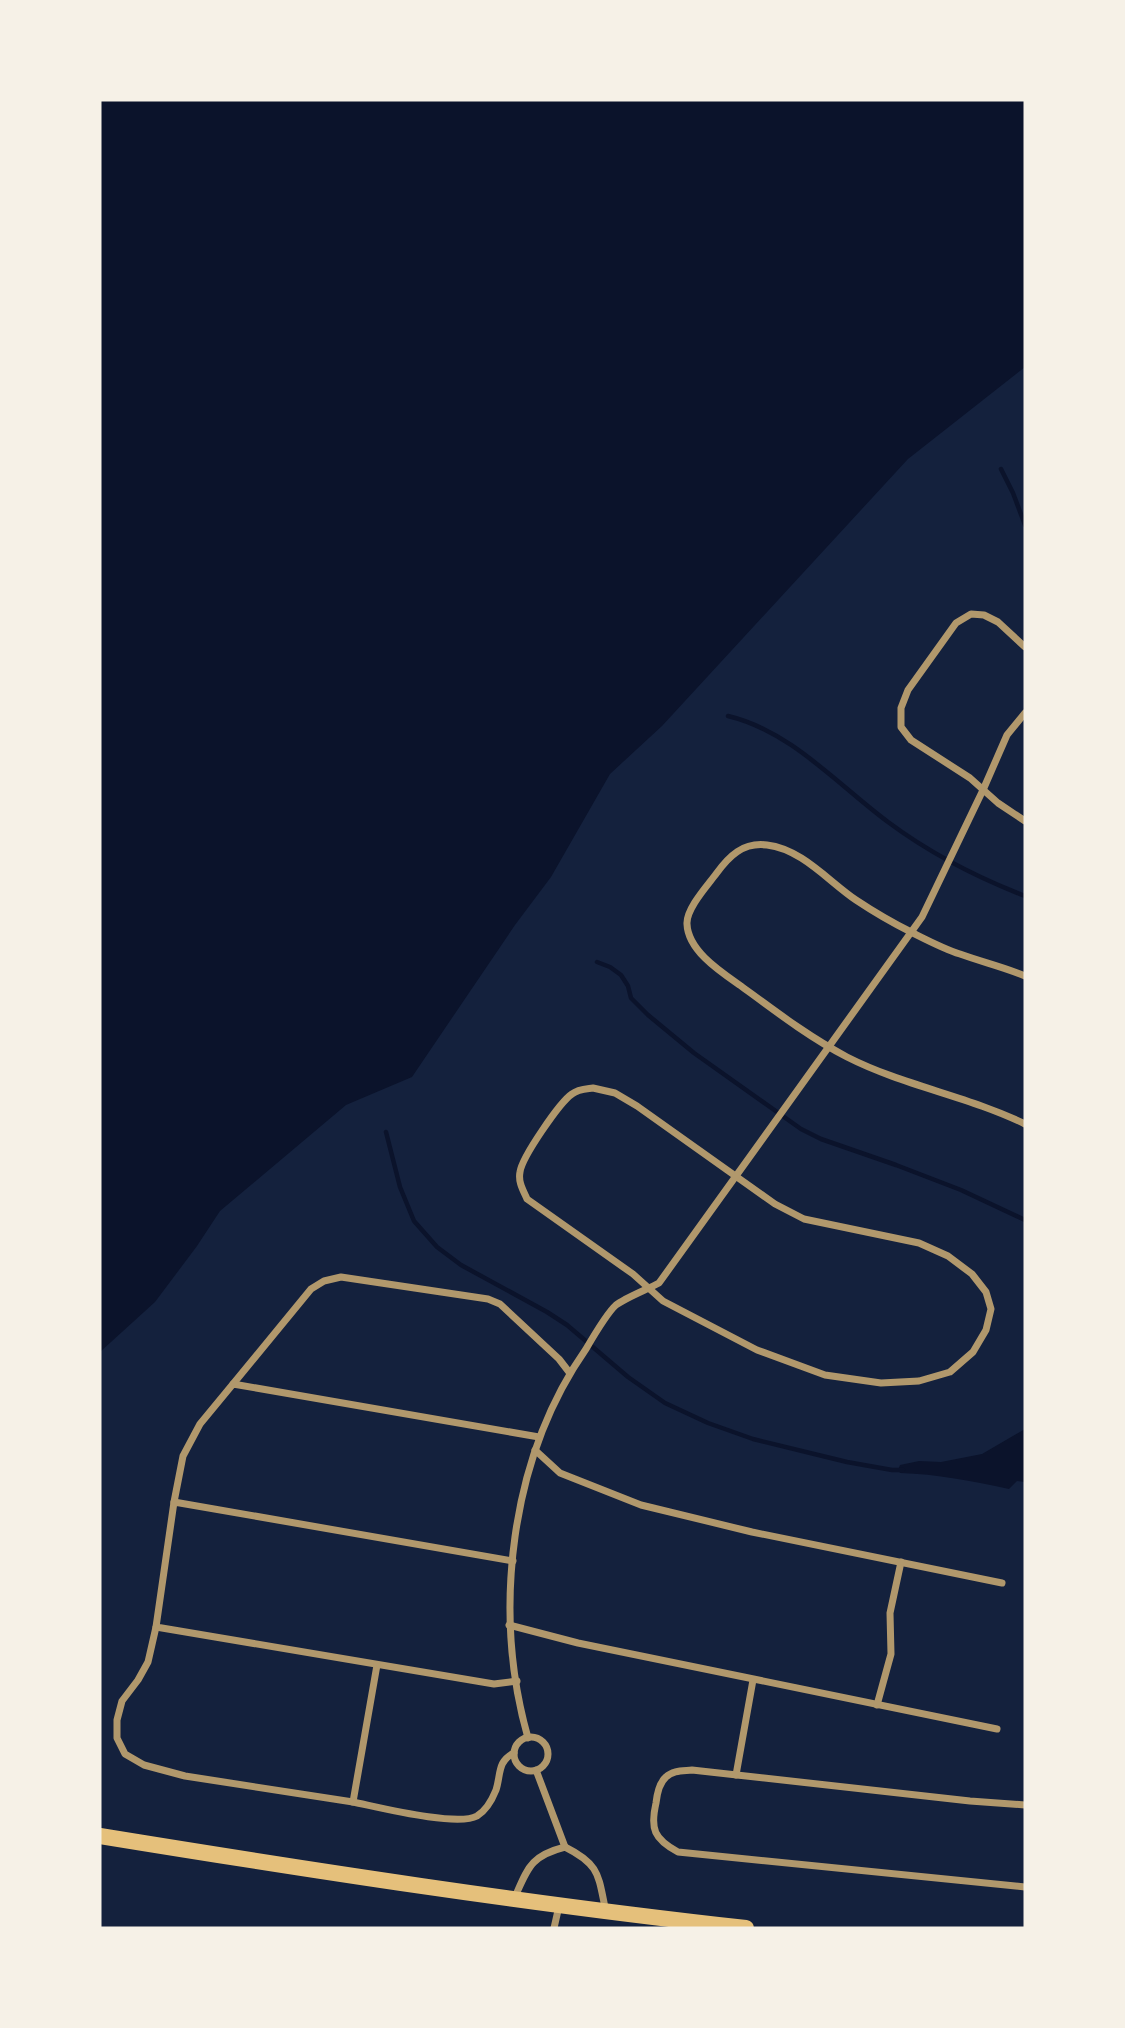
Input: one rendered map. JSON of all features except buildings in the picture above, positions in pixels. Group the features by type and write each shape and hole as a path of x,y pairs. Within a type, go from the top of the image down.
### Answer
{"main road":[{"path":"100,1836 513,1900 746,1928"}],"street":[{"path":"1025,648 998,622 984,615 971,614 956,623 908,690 901,708 901,727 911,740 970,778 998,803 1025,821"},
{"path":"527,1738 509,1625 514,1531 539,1437 569,1372 616,1305 659,1283 922,917 1007,735 1025,713"},
{"path":"1025,976 958,954 911,932 857,901 811,865 785,849 768,845 749,845 737,851 721,867 691,910 687,924 692,939 705,960 783,1017 847,1057 926,1089 998,1111 1025,1124"},
{"path":"593,1088 615,1093 638,1106 735,1177 775,1204 804,1219 919,1243 948,1256 972,1274 986,1292 991,1309 986,1330 973,1352 950,1372 919,1381 881,1383 825,1375 757,1350 663,1301 633,1274 527,1199 520,1185 519,1173 523,1162 561,1102 575,1091 593,1088"},
{"path":"514,1754 506,1757 499,1770 497,1787 484,1810 474,1817 454,1820 185,1776 144,1765 125,1754 117,1738 117,1720 122,1701 148,1662 183,1456 200,1424 311,1289 324,1281 341,1277 488,1299 500,1304 559,1359 569,1372"},
{"path":"233,1384 539,1437"},
{"path":"535,1450 560,1473 641,1505 752,1532 1002,1583"},
{"path":"174,1502 513,1561"},
{"path":"877,1705 891,1654 890,1613 901,1562"},
{"path":"509,1625 578,1643 753,1680 997,1728"},
{"path":"156,1627 494,1684 517,1681"},
{"path":"353,1802 377,1665"},
{"path":"736,1775 753,1680"},
{"path":"527,1738 538,1740 546,1748 547,1759 541,1768 531,1771 520,1768 514,1754 518,1744 527,1738"},
{"path":"536,1770 565,1847"},
{"path":"1025,1804 970,1801 692,1770 675,1772 664,1778 658,1791 653,1817 654,1831 664,1844 678,1852 1025,1887"},
{"path":"513,1900 531,1863 549,1851 565,1847 585,1857 597,1874 606,1913"},
{"path":"554,1928 559,1906"}],"water":[{"path":"100,100 1025,100 1025,367 908,459 662,726 610,774 551,877 515,925 412,1077 346,1105 220,1211 155,1302 100,1352"},
{"path":"1025,1429 1025,1482 1017,1481 1009,1489 954,1478 900,1473 898,1470 900,1465 919,1461 941,1462 982,1454"}],"waterway":[{"path":"1001,469 1025,525"},
{"path":"728,716 751,723 793,746 888,822 937,854 971,873 1025,896"},
{"path":"597,962 621,975 631,998 694,1053 801,1129 821,1139 961,1190 1025,1220"},
{"path":"386,1132 400,1187 414,1221 437,1247 461,1265 567,1325 628,1377 665,1403 708,1423 753,1439 847,1462 903,1470"}]}
